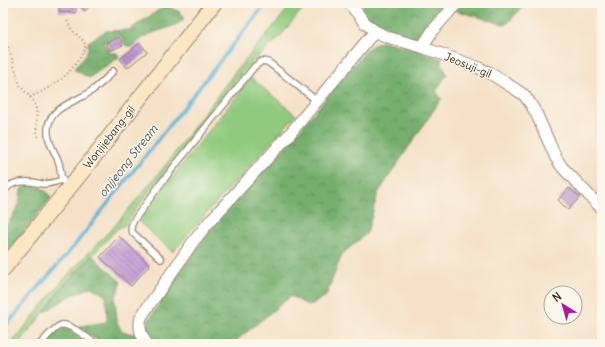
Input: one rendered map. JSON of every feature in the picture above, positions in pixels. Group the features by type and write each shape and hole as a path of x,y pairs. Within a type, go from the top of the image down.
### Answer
{"street":[{"name":"Wonjijebang-gil","path":"3,269 66,184 214,3"},
{"path":"422,47 433,30 457,3"},
{"name":"Jeosuji-gil","path":"353,5 366,24 375,31 387,37 422,47 490,73 524,95 536,112 556,158 562,167 602,209"},
{"path":"147,344 140,333 140,316 193,242 288,136 375,31"}],"lane":[{"path":"161,259 133,233 131,226 162,182 254,67 262,61 268,62 317,101"},
{"path":"3,193 9,185 14,183 32,182 45,184 66,184 58,160 51,146 48,133 49,121 65,105 83,97 101,84 113,71"},
{"path":"40,344 56,328 64,324 96,344"}],"path":[{"path":"30,97 56,82 69,72 84,53 85,44 68,25 67,19"},
{"path":"3,36 9,49 20,85 35,106 38,135 42,140 51,146"}],"green space":[{"path":"293,3 307,3 279,38 240,75 125,225 118,228 62,287 19,344 11,344 59,285 117,223 164,167 235,72"},
{"path":"364,3 452,3 425,36 418,42 411,42 377,27 363,12"},
{"path":"460,3 526,3 506,25 454,10"},
{"path":"169,7 180,12 185,17 173,26 148,35 132,47 125,45 120,35 104,43 109,53 117,53 119,57 89,78 74,69 86,53 89,46 88,42 106,31 129,30 162,8"},
{"path":"383,41 408,47 442,59 441,62 447,74 436,91 441,99 378,193 367,233 342,254 326,296 309,306 291,296 232,344 152,344 146,330 149,320 186,263 214,225 292,139 367,49"},
{"path":"251,78 296,115 173,252 139,222 166,185"},
{"path":"27,185 41,188 51,198 3,258 3,228 9,222 19,205 21,190"},
{"path":"92,255 121,282 115,299 117,322 122,332 135,334 140,343 139,344 124,341 122,344 103,344 80,330 80,326 107,322 106,296 91,287 68,297 45,312 63,287"},
{"path":"65,328 90,344 43,344 58,329"}],"building":[{"path":"59,3 76,3 76,13 59,12"},
{"path":"78,4 92,4 85,11"},
{"path":"119,37 123,45 110,51 106,43"},
{"path":"140,43 147,52 127,68 120,59"},
{"path":"569,188 580,197 568,210 558,200"},
{"path":"119,236 150,265 131,286 100,257"}],"waterway":[{"name":"onjjeong Stream","path":"3,329 74,246 266,3"}]}
